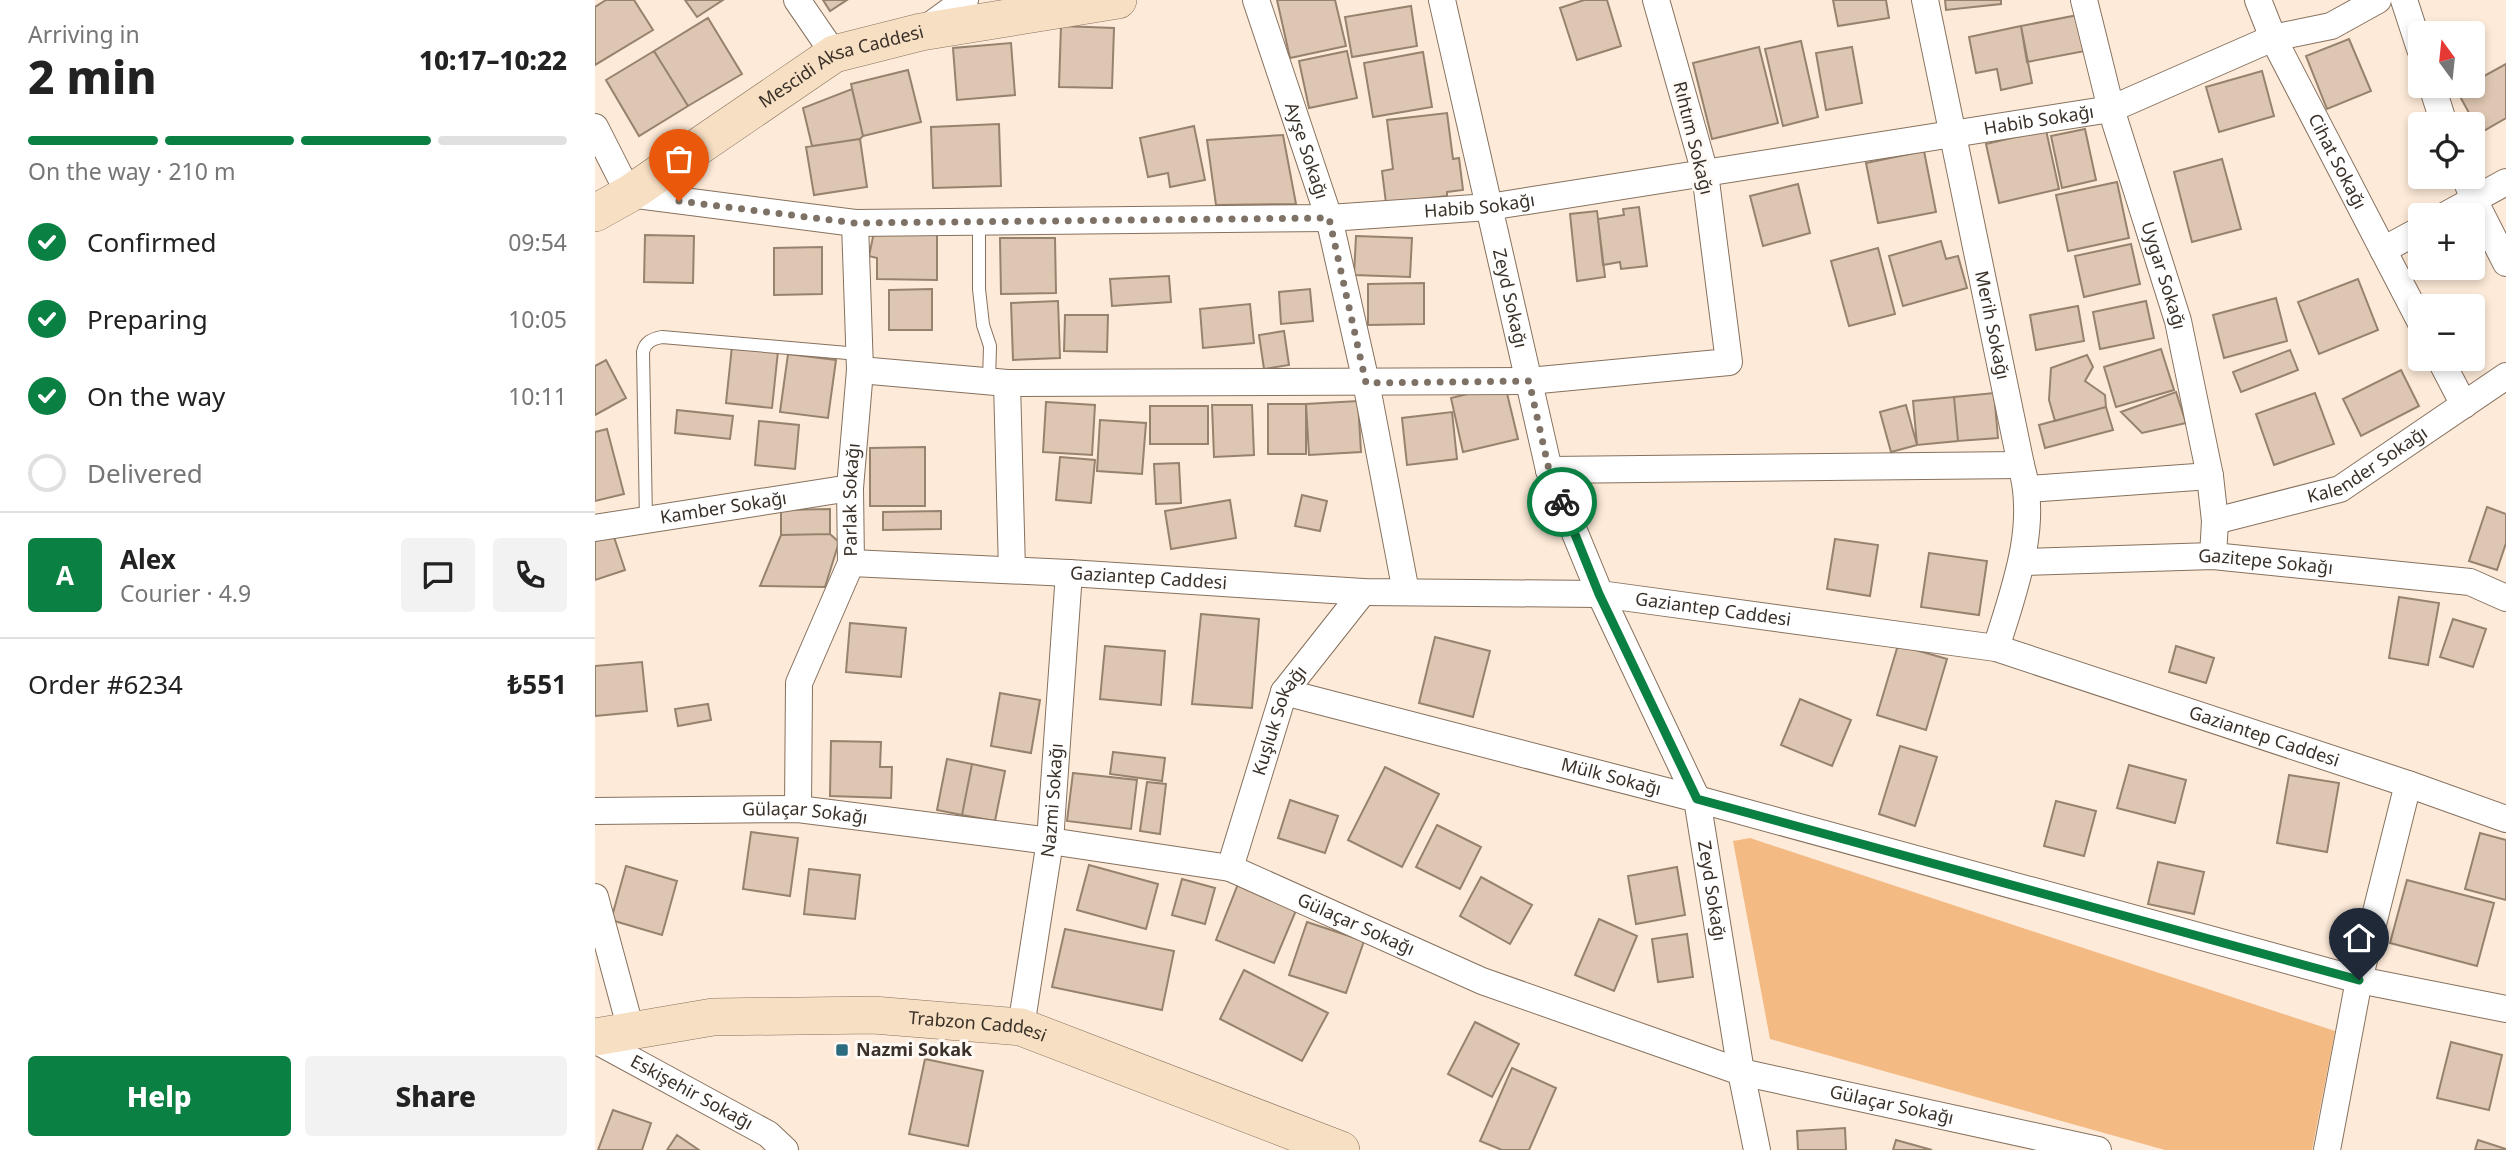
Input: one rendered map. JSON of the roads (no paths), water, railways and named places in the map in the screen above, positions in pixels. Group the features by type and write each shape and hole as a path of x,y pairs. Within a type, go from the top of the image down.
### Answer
{"main road":[{"name":"Mescidi Aksa Caddesi","path":"595,213 629,194 834,54 921,32 1118,0"},
{"name":"Trabzon Caddesi","path":"595,1038 713,1017 860,1015 1021,1027 1341,1150"}],"street":[{"path":"797,0 834,54"},
{"path":"921,32 965,0"},
{"name":"Ayşe Sokağı","path":"1256,0 1329,218 1366,383 1406,592"},
{"name":"Zeyd Sokağı","path":"1442,0 1549,470 1599,594 1697,799 1741,1072 1758,1150"},
{"name":"Rıhtım Sokağı","path":"1529,381 1729,362 1705,173 1656,0"},
{"name":"Merih Sokağı","path":"1925,0 2024,477 2023,562 1996,649"},
{"name":"Uygar Sokağı","path":"2084,0 2111,109 2178,321 2210,475 2215,521 2213,556"},
{"name":"Cihat Sokağı","path":"2257,0 2273,38 2408,298"},
{"name":"Habib Sokağı","path":"629,194 855,223 1329,218 1489,207 2111,109 2273,38 2331,26 2378,0"},
{"path":"2404,0 2411,21"},
{"path":"595,127 629,194"},
{"path":"2485,185 2506,182"},
{"path":"2456,203 2468,189"},
{"path":"2469,189 2506,263"},
{"name":"Parlak Sokağı","path":"798,809 799,683 851,563 850,488 859,362 855,223"},
{"path":"2383,250 2408,236"},
{"path":"859,362 998,382 1529,381"},
{"path":"2446,371 2464,405"},
{"name":"Kalender Sokağı","path":"2215,521 2340,489 2506,376"},
{"path":"998,382 1011,570"},
{"path":"1549,470 2024,477 2210,475"},
{"name":"Kamber Sokağı","path":"595,528 850,488"},
{"name":"Gazitepe Sokağı","path":"2023,562 2213,556 2470,582 2506,598"},
{"name":"Gaziantep Caddesi","path":"851,563 1069,573 1363,592 1599,594 1996,649 2408,784 2506,819"},
{"name":"Nazmi Sokağı","path":"1021,1027 1050,841 1069,573"},
{"name":"Kuşluk Sokağı","path":"1230,867 1284,692 1363,592"},
{"name":"Mülk Sokağı","path":"1284,692 1697,799 2359,980 2506,1009"},
{"path":"2327,1150 2359,980 2408,784"},
{"name":"Gülaçar Sokağı","path":"595,811 798,809 1230,867 1482,981 1741,1072 2098,1150"},
{"path":"595,897 631,1030"},
{"name":"Eskişehir Sokağı","path":"595,1038 769,1145"}],"lane":[{"path":"979,222 979,289 983,325 998,382"},
{"path":"646,520 643,352 647,343 662,337 859,362"}],"place":[{"name":"Nazmi Sokak","path":"842,1050"}]}
